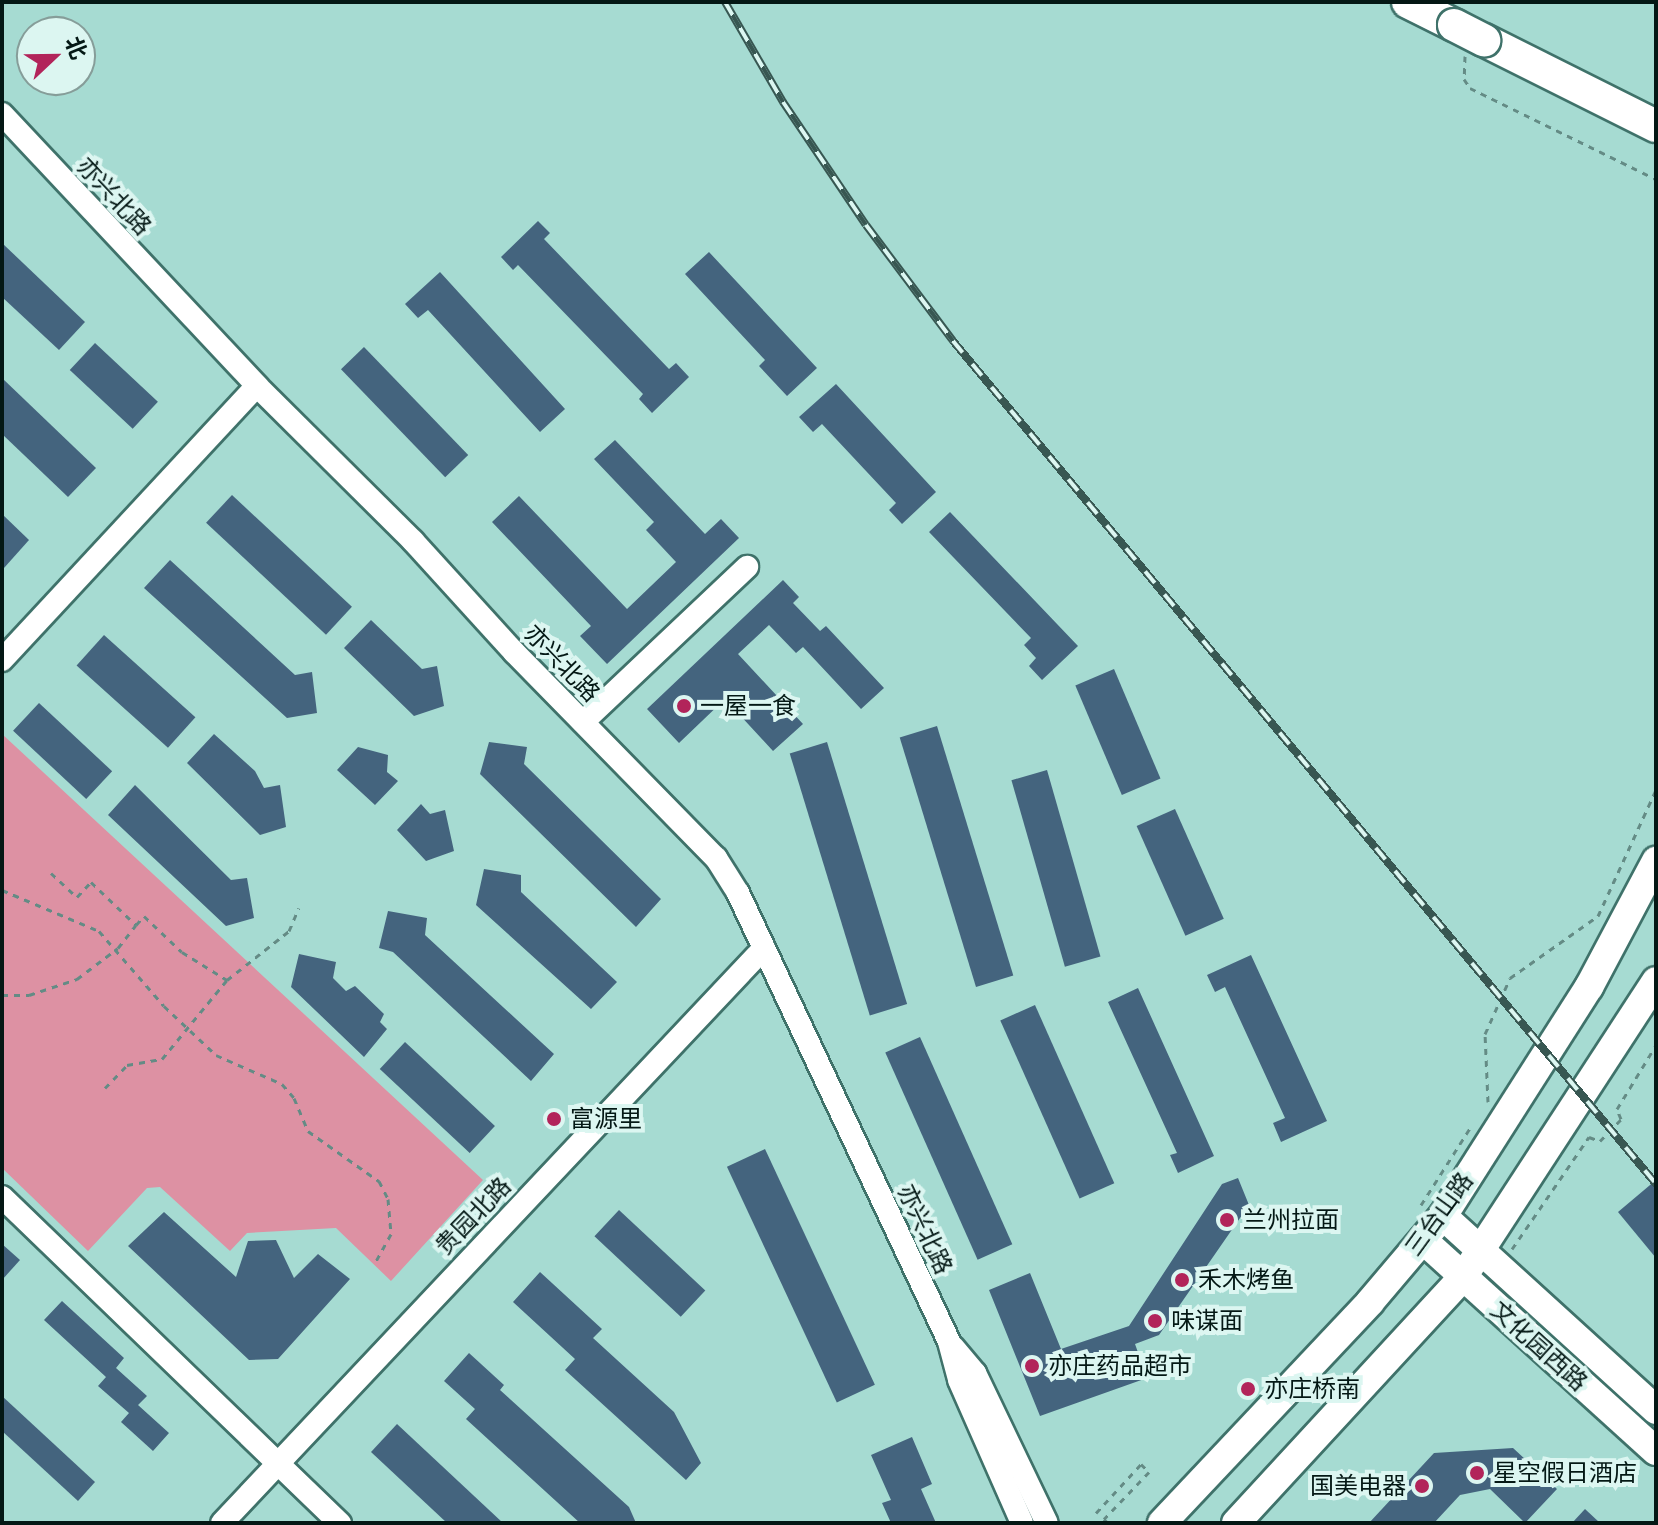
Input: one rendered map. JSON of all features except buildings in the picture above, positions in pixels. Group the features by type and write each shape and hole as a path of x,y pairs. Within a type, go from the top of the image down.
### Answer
{"highway":[{"path":"1408,2 1469,36 1656,126"}],"main road":[{"name":"三台山路","path":"1162,1523 1443,1216 1589,987 1656,861"},
{"path":"1236,1523 1463,1277 1490,1258 1656,981"},
{"name":"文化园西路","path":"1443,1216 1656,1410"},
{"name":"文化园西路","path":"1423,1240 1656,1451"}],"street":[{"name":"亦兴北路","path":"2,114 257,386 413,541 716,858 764,948 949,1342 959,1380 1022,1523"},
{"path":"2,660 257,386"},
{"path":"583,722 747,567"},
{"name":"贵园北路","path":"222,1523 764,948"},
{"path":"2,1197 275,1464 340,1523"},
{"name":"亦兴北路","path":"949,1342 975,1373 1047,1523"}],"path":[{"path":"1469,36 1462,69 1470,88 1656,179"},
{"path":"1480,1114 1489,1102 1485,1034 1510,978 1598,916 1656,790"},
{"path":"51,873 77,897 91,882 136,925"},
{"path":"2,890 88,924 118,948 148,990 190,1030 232,1066 282,1084 294,1098 308,1131 379,1181 388,1199 391,1234 374,1265"},
{"path":"105,1088 127,1065 162,1059 190,1030 227,980 289,931 299,908"},
{"path":"2,995 56,989 118,948 144,916 182,952 227,980"},
{"path":"1490,1258 1589,1137 1600,1141 1621,1119 1617,1109 1656,1045"},
{"path":"1423,1240 1421,1199 1472,1126"},
{"path":"1096,1513 1141,1464 1149,1472 1106,1521"}],"shaded area":[{"path":"2,734 483,1180 391,1281 336,1228 247,1233 230,1251 160,1187 147,1188 88,1251 2,1168"}],"railway":[{"path":"725,2 783,102 866,225 953,341 1656,1184"}],"place":[{"name":"一屋一食","path":"684,706"},
{"name":"富源里","path":"554,1119"},
{"name":"兰州拉面","path":"1227,1220"},
{"name":"禾木烤鱼","path":"1182,1280"},
{"name":"味谋面","path":"1155,1321"},
{"name":"亦庄药品超市","path":"1032,1366"},
{"name":"亦庄桥南","path":"1248,1389"},
{"name":"星空假日酒店","path":"1477,1473"},
{"name":"国美电器","path":"1422,1486"}]}
